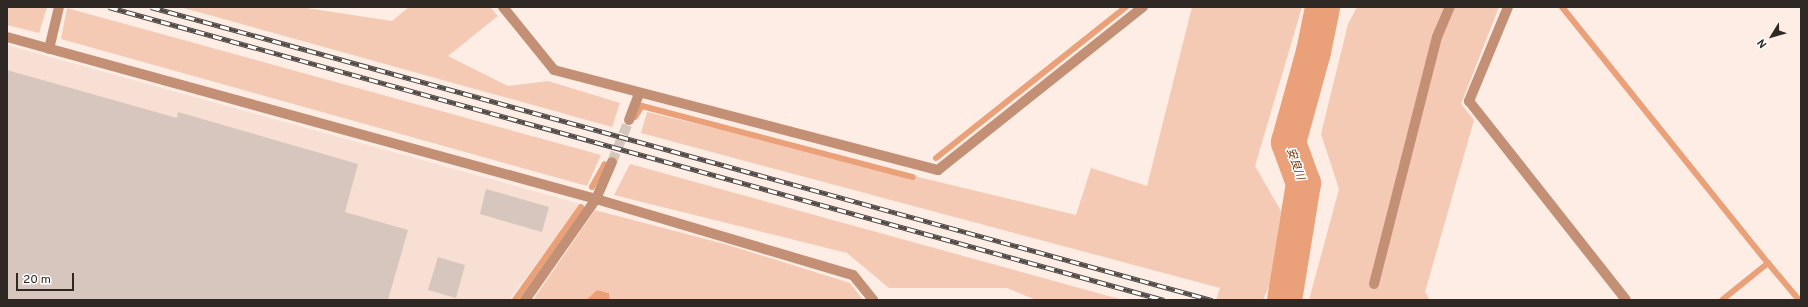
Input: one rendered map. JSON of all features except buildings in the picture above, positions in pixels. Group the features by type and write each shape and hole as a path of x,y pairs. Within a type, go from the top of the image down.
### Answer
{"street":[{"path":"49,49 59,7"},
{"path":"503,7 554,70 639,94 938,170 1143,7"},
{"path":"1374,284 1437,37 1450,7"},
{"path":"1508,7 1468,101 1626,300"},
{"path":"7,37 596,198 853,275 873,300"},
{"path":"629,120 639,94"},
{"path":"525,300 596,198 612,162"}],"shaded area":[{"path":"7,7 47,7 39,33 7,25"},
{"path":"180,7 300,7 392,21 409,7 490,7 498,16 448,56 508,86 548,81 620,103 612,127"},
{"path":"1192,7 1302,7 1255,166 1281,211 1270,284 1263,300 1216,300 1220,288 641,133 647,112 1076,215 1091,168 1147,186"},
{"path":"1357,7 1499,7 1461,104 1474,120 1425,292 1430,300 1309,300 1339,189 1321,134 1348,24"},
{"path":"67,8 601,155 587,186 61,39"},
{"path":"7,45 581,204 509,300 7,300"},
{"path":"630,164 1123,300 1036,300 1007,288 889,288 847,253 614,195"},
{"path":"595,210 728,245 850,283 863,300 610,300 609,293 597,290 586,300 533,300"},
{"path":"597,290 609,293 610,300 586,300"}],"waterway":[{"path":"936,158 1126,7"},
{"name":"安良川","path":"1284,300 1303,183 1288,142 1313,51 1322,7"},
{"path":"1562,7 1768,263 1722,300"},
{"path":"635,117 642,106 913,177"},
{"path":"592,187 605,164"},
{"path":"515,300 581,207"},
{"path":"1768,263 1799,300"}],"tunnel":[{"path":"612,162 629,120"}],"railway":[{"path":"109,7 1164,300"},
{"path":"151,7 1212,300"}]}
